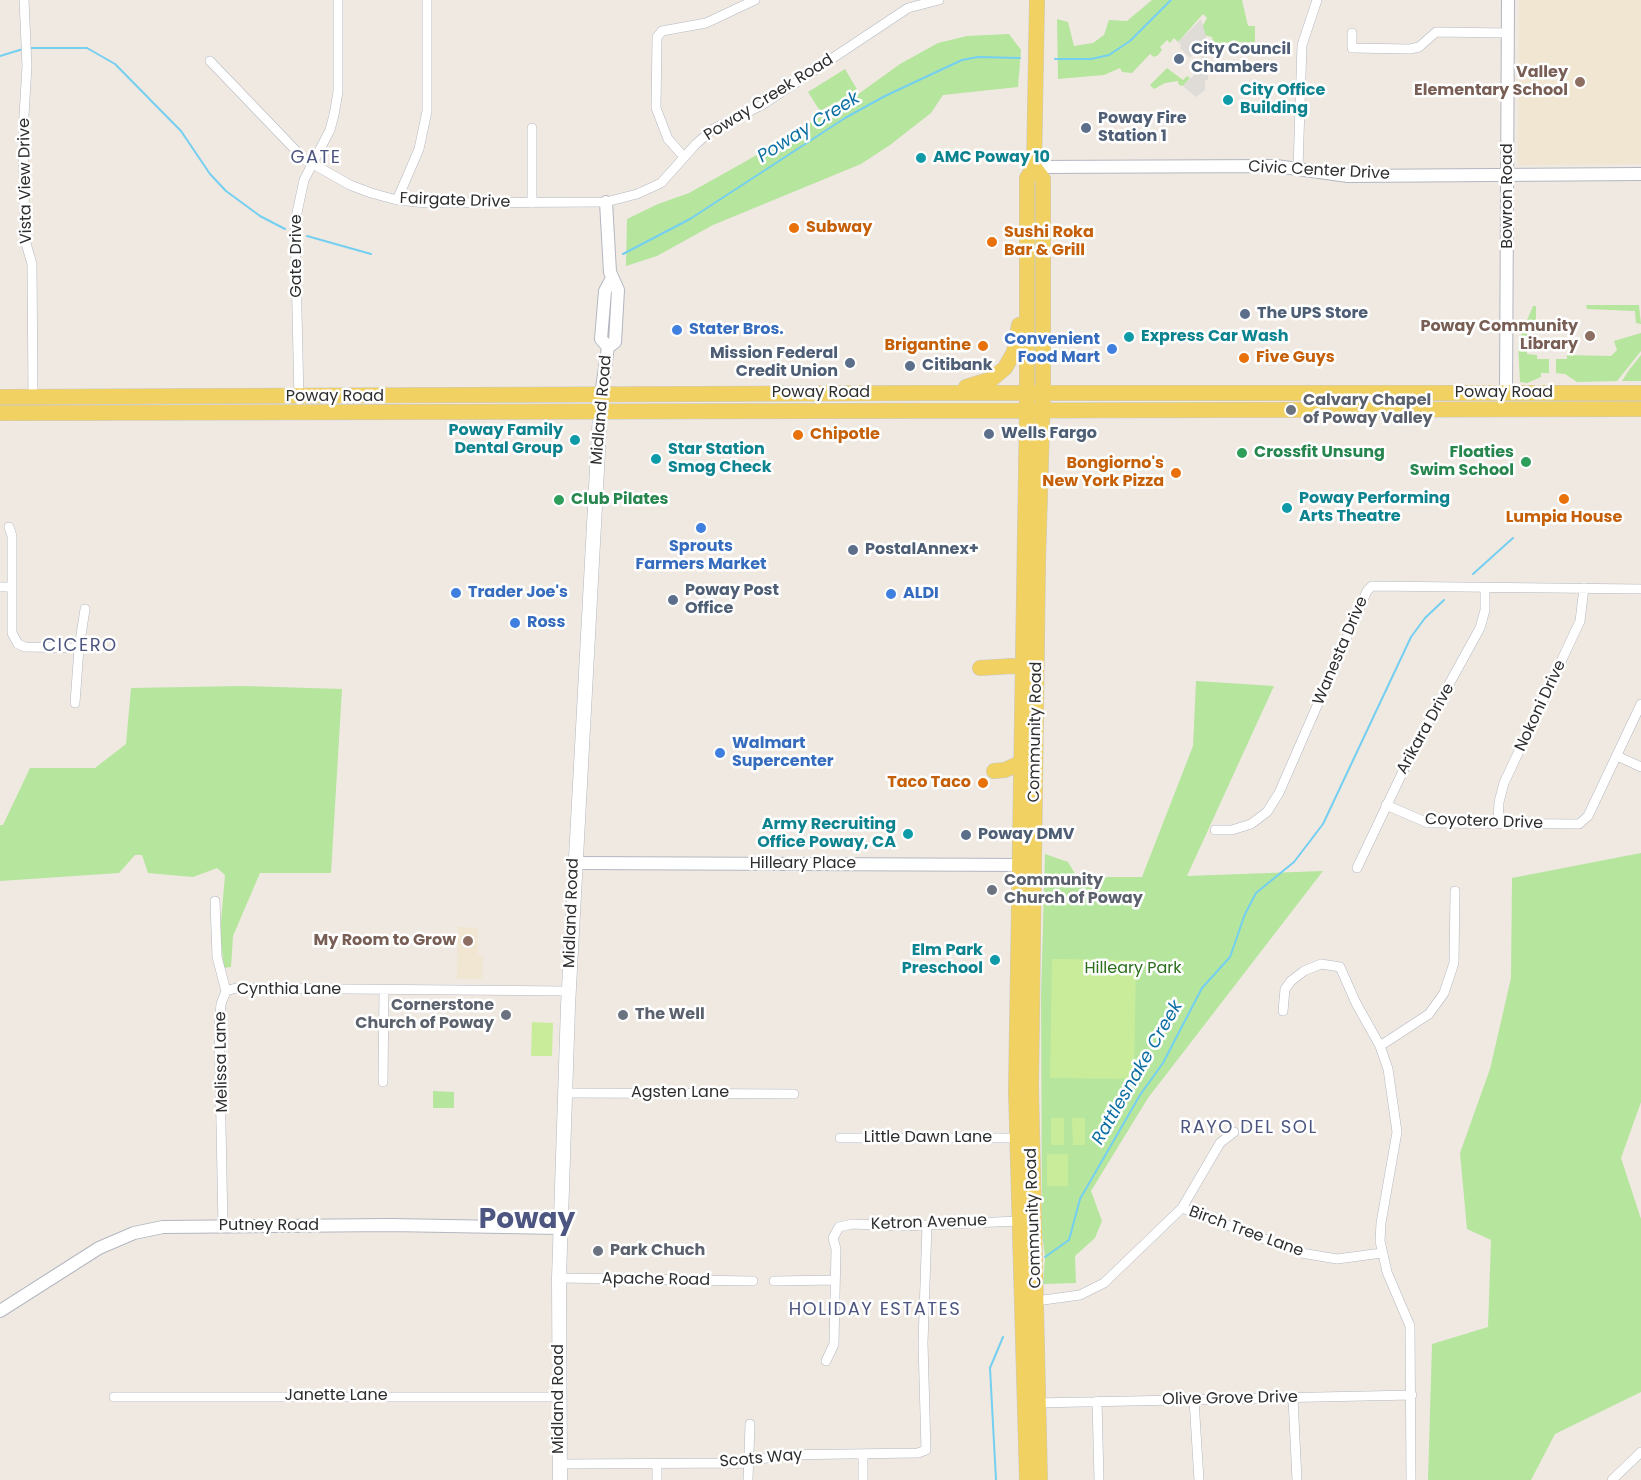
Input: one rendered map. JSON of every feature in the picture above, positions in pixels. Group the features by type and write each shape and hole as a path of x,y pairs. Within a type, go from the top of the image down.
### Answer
{"main road":[{"name":"Community Road","path":"1028,764 1021,684 1027,410 1026,223 1027,178 1034,167 1037,0"},
{"name":"Community Road","path":"1027,1480 1036,1301 1032,1196 1026,1179 1024,1140 1026,865 1028,764 1038,642 1043,410 1043,179 1034,167"},
{"path":"1026,223 1034,238 1035,260 1043,269"},
{"path":"925,393 984,383 1000,374 1010,362 1017,343 1022,261 1026,248"},
{"name":"Poway Road","path":"0,397 33,397 135,405 176,402 192,398 412,411 479,403 600,403 824,393 1247,394 1432,409 1641,409"},
{"path":"745,411 765,405 810,403 824,393"},
{"path":"822,410 832,399 874,398 906,393"},
{"name":"Poway Road","path":"0,412 49,412 135,405 524,402 544,395 600,403 745,411 1259,409 1326,401 1328,403 1380,400 1398,393 1641,393"},
{"path":"1432,409 1435,401 1457,400 1477,393"},
{"path":"1452,409 1469,402 1504,400 1506,393"},
{"path":"1577,409 1579,401 1607,400 1625,393"},
{"path":"1168,410 1179,401 1222,401 1247,394"},
{"path":"0,403 33,397"},
{"name":"Midland Road","path":"560,1480 559,1278 568,991 600,403"},
{"path":"1023,539 1031,541 1033,580 1038,594"},
{"path":"1023,585 1027,598 1029,638 1033,642 1038,642"},
{"path":"994,771 1028,764 1030,672 1021,666 980,668 989,673 1012,676 1021,684"},
{"name":"Community Road","path":"1026,865 1016,1091 1024,1138 1019,1221 1020,1254 1040,1480"},
{"path":"1019,1221 1026,1225 1029,1255 1035,1269"},
{"path":"1020,1254 1027,1263 1030,1298 1036,1301"}],"street":[{"name":"Vista View Drive","path":"24,0 26,42 23,132 25,240 32,264 33,397"},
{"name":"Gate Drive","path":"299,404 295,222 304,180 330,130 338,92 338,0"},
{"path":"397,200 419,149 427,111 427,0"},
{"path":"684,157 668,138 656,108 655,46 662,31 706,23 755,0"},
{"name":"Poway Creek Road","path":"606,202 638,194 661,183 713,129 762,105 906,4 939,0"},
{"path":"1298,168 1302,45 1317,0"},
{"name":"Bowron Road","path":"1506,393 1508,0"},
{"path":"1352,33 1350,51 1414,49 1436,32 1508,33"},
{"name":"Fairgate Drive","path":"210,61 286,142 313,165 350,185 397,200 427,203 606,202"},
{"path":"532,128 532,203"},
{"name":"Civic Center Drive","path":"1034,167 1298,168 1337,176 1641,174"},
{"name":"Midland Road","path":"600,403 608,347 602,339 605,291 612,278 606,202"},
{"path":"9,527 12,536 12,633 18,644 25,647 78,648"},
{"name":"Wanesta Drive","path":"1215,831 1232,830 1251,824 1267,812 1279,793 1368,588 1377,585 1641,589"},
{"path":"0,587 12,587"},
{"name":"Arikara Drive","path":"1357,868 1386,805 1480,628 1485,610 1485,588"},
{"name":"Nokoni Drive","path":"1498,823 1499,802 1504,783 1581,621 1584,588"},
{"path":"75,703 78,648 85,609"},
{"path":"1641,704 1617,756 1641,767"},
{"name":"Coyotero Drive","path":"1386,805 1428,823 1576,825 1584,822 1617,756"},
{"name":"Hilleary Place","path":"574,863 1026,865"},
{"path":"1380,1046 1429,1014 1444,993 1454,963 1455,891"},
{"name":"Melissa Lane","path":"215,901 217,957 226,991 220,1004 219,1025 224,1226"},
{"path":"1283,1011 1285,989 1291,981 1304,971 1322,964 1340,967 1356,1003 1380,1046 1388,1069 1397,1132 1381,1223 1382,1253 1387,1272 1410,1326 1411,1480"},
{"name":"Cynthia Lane","path":"226,991 236,988 568,991"},
{"path":"383,1082 384,990"},
{"name":"Agsten Lane","path":"566,1093 794,1094"},
{"path":"1036,1301 1080,1295 1104,1283 1182,1208 1220,1143 1234,1132"},
{"name":"Little Dawn Lane","path":"840,1138 1024,1138"},
{"name":"Birch Tree Lane","path":"1182,1208 1301,1253 1337,1259 1382,1253"},
{"name":"Ketron Avenue","path":"835,1280 833,1238 839,1227 852,1224 927,1225 1019,1221"},
{"name":"Scots Way","path":"560,1464 747,1463 779,1455 918,1453 926,1450 923,1367 927,1225"},
{"name":"Putney Road","path":"0,1311 99,1248 124,1236 163,1227 561,1228"},
{"name":"Apache Road","path":"559,1278 753,1281"},
{"path":"774,1281 835,1280 834,1344 826,1361"},
{"name":"Olive Grove Drive","path":"1032,1403 1412,1395"},
{"name":"Janette Lane","path":"114,1397 559,1397"},
{"path":"1293,1398 1297,1480"},
{"path":"1194,1400 1199,1480"},
{"path":"1097,1401 1099,1480"},
{"path":"748,1480 750,1424"},
{"path":"1612,1480 1641,1452"},
{"path":"863,1454 864,1480"},
{"path":"657,1464 657,1480"}],"shaded area":[{"name":"Valley Elementary School","path":"1519,0 1641,0 1641,164 1518,165"},
{"path":"1201,19 1206,36 1208,80 1205,80 1205,90 1196,97 1183,86 1201,68 1202,46 1190,58 1180,48 1181,45 1178,42"},
{"name":"My Room to Grow","path":"458,927 478,928 478,955 483,956 482,979 457,979"}],"green space":[{"path":"1152,0 1242,0 1248,26 1255,26 1255,42 1213,43 1212,37 1204,35 1202,27 1207,18 1203,14 1178,42 1174,38 1170,43 1167,40 1160,47 1162,50 1158,55 1154,57 1150,54 1132,73 1122,72 1120,68 1104,75 1058,79 1057,19 1068,22 1074,46 1093,43 1104,35 1109,20 1127,21"},
{"path":"1009,34 1021,50 1018,87 943,95 931,113 861,164 713,225 657,256 626,266 627,219 658,204 689,193 748,160 857,95 900,64 938,43 967,36"},
{"path":"1167,68 1183,80 1187,76 1190,78 1183,86 1179,85 1178,81 1165,83 1154,89 1150,85"},
{"path":"845,69 858,91 820,111 808,92"},
{"path":"1586,305 1639,305 1641,324 1636,323 1635,311 1587,309"},
{"path":"1533,306 1536,306 1536,327 1527,327 1527,354 1537,355 1537,359 1549,359 1549,373 1541,373 1541,377 1527,383 1520,382 1518,342"},
{"path":"1641,333 1641,351 1617,381 1577,382 1565,374 1556,373 1556,359 1567,359 1567,355 1611,356 1617,350 1614,341"},
{"path":"1641,355 1641,381 1622,381 1629,370"},
{"name":"Hilleary Park","path":"1196,681 1274,686 1187,876 1323,871 1148,1098 1091,1191 1102,1221 1095,1238 1075,1256 1076,1283 1043,1284 1045,1257 1042,1233 1041,996 1045,854 1068,862 1077,877 1142,877 1193,746"},
{"path":"243,686 342,689 331,873 260,873 233,936 231,967 224,968 220,933 225,875 217,868 193,877 148,873 142,855 135,855 119,873 0,881 0,825 3,825 30,768 95,768 126,744 131,688"},
{"path":"1641,853 1641,1102 1621,1158 1641,1219 1641,1392 1555,1434 1531,1480 1428,1480 1432,1344 1488,1327 1491,1240 1467,1229 1460,1153 1490,1069 1511,978 1512,878"},
{"path":"1052,959 1136,960 1134,1079 1050,1078"},
{"path":"532,1022 553,1023 552,1056 531,1056"},
{"path":"433,1091 454,1092 454,1108 433,1108"},
{"path":"1051,1118 1064,1118 1064,1145 1051,1145"},
{"path":"1072,1118 1085,1118 1085,1145 1073,1145"},
{"path":"1047,1154 1068,1154 1068,1186 1047,1186"}],"waterway":[{"name":"Poway Creek","path":"1055,59 1091,59 1109,55 1130,41 1171,0"},
{"path":"29,48 87,48 115,64 181,131 210,174 226,191 260,216 285,229"},
{"path":"0,56 23,49"},
{"name":"Poway Creek","path":"623,254 690,219 845,118 885,96 962,60 978,57 1020,58"},
{"path":"307,236 371,254"},
{"name":"Rattlesnake Creek","path":"1473,574 1513,538"},
{"name":"Rattlesnake Creek","path":"1045,1257 1069,1240 1080,1199 1140,1095 1163,1063 1202,988 1230,957 1245,914 1256,893 1294,862 1323,824 1411,637 1425,618 1444,600"},
{"name":"Rattlesnake Creek","path":"996,1480 990,1368 1003,1337"}],"place":[{"name":"City Council Chambers","path":"1179,59"},
{"name":"Valley Elementary School","path":"1580,82"},
{"name":"City Office Building","path":"1228,100"},
{"name":"Poway Fire Station 1","path":"1086,128"},
{"name":"AMC Poway 10","path":"921,158"},
{"name":"Subway","path":"794,228"},
{"name":"Sushi Roka Bar & Grill","path":"992,242"},
{"name":"The UPS Store","path":"1245,314"},
{"name":"Stater Bros.","path":"677,330"},
{"name":"Poway Community Library","path":"1590,336"},
{"name":"Express Car Wash","path":"1129,337"},
{"name":"Brigantine","path":"983,346"},
{"name":"Convenient Food Mart","path":"1112,349"},
{"name":"Five Guys","path":"1244,358"},
{"name":"Mission Federal Credit Union","path":"850,363"},
{"name":"Citibank","path":"910,366"},
{"name":"Calvary Chapel of Poway Valley","path":"1291,410"},
{"name":"Wells Fargo","path":"989,434"},
{"name":"Chipotle","path":"798,435"},
{"name":"Poway Family Dental Group","path":"575,440"},
{"name":"Crossfit Unsung","path":"1242,453"},
{"name":"Star Station Smog Check","path":"656,459"},
{"name":"Floaties Swim School","path":"1526,462"},
{"name":"Bongiorno's New York Pizza","path":"1176,473"},
{"name":"Lumpia House","path":"1564,499"},
{"name":"Club Pilates","path":"559,500"},
{"name":"Poway Performing Arts Theatre","path":"1287,508"},
{"name":"Sprouts Farmers Market","path":"701,528"},
{"name":"PostalAnnex+","path":"853,550"},
{"name":"Trader Joe's","path":"456,593"},
{"name":"ALDI","path":"891,594"},
{"name":"Poway Post Office","path":"673,600"},
{"name":"Ross","path":"515,623"},
{"name":"Walmart Supercenter","path":"720,753"},
{"name":"Taco Taco","path":"983,783"},
{"name":"Army Recruiting Office Poway, CA","path":"908,834"},
{"name":"Poway DMV","path":"966,835"},
{"name":"Community Church of Poway","path":"992,890"},
{"name":"My Room to Grow","path":"468,941"},
{"name":"Elm Park Preschool","path":"995,960"},
{"name":"Cornerstone Church of Poway","path":"506,1015"},
{"name":"The Well","path":"623,1015"},
{"name":"Park Chuch","path":"598,1251"}],"district":[{"name":"GATE","path":"316,158"},
{"name":"CICERO","path":"80,646"},
{"name":"RAYO DEL SOL","path":"1249,1128"},
{"name":"Poway","path":"527,1221"},
{"name":"HOLIDAY ESTATES","path":"875,1310"}]}
